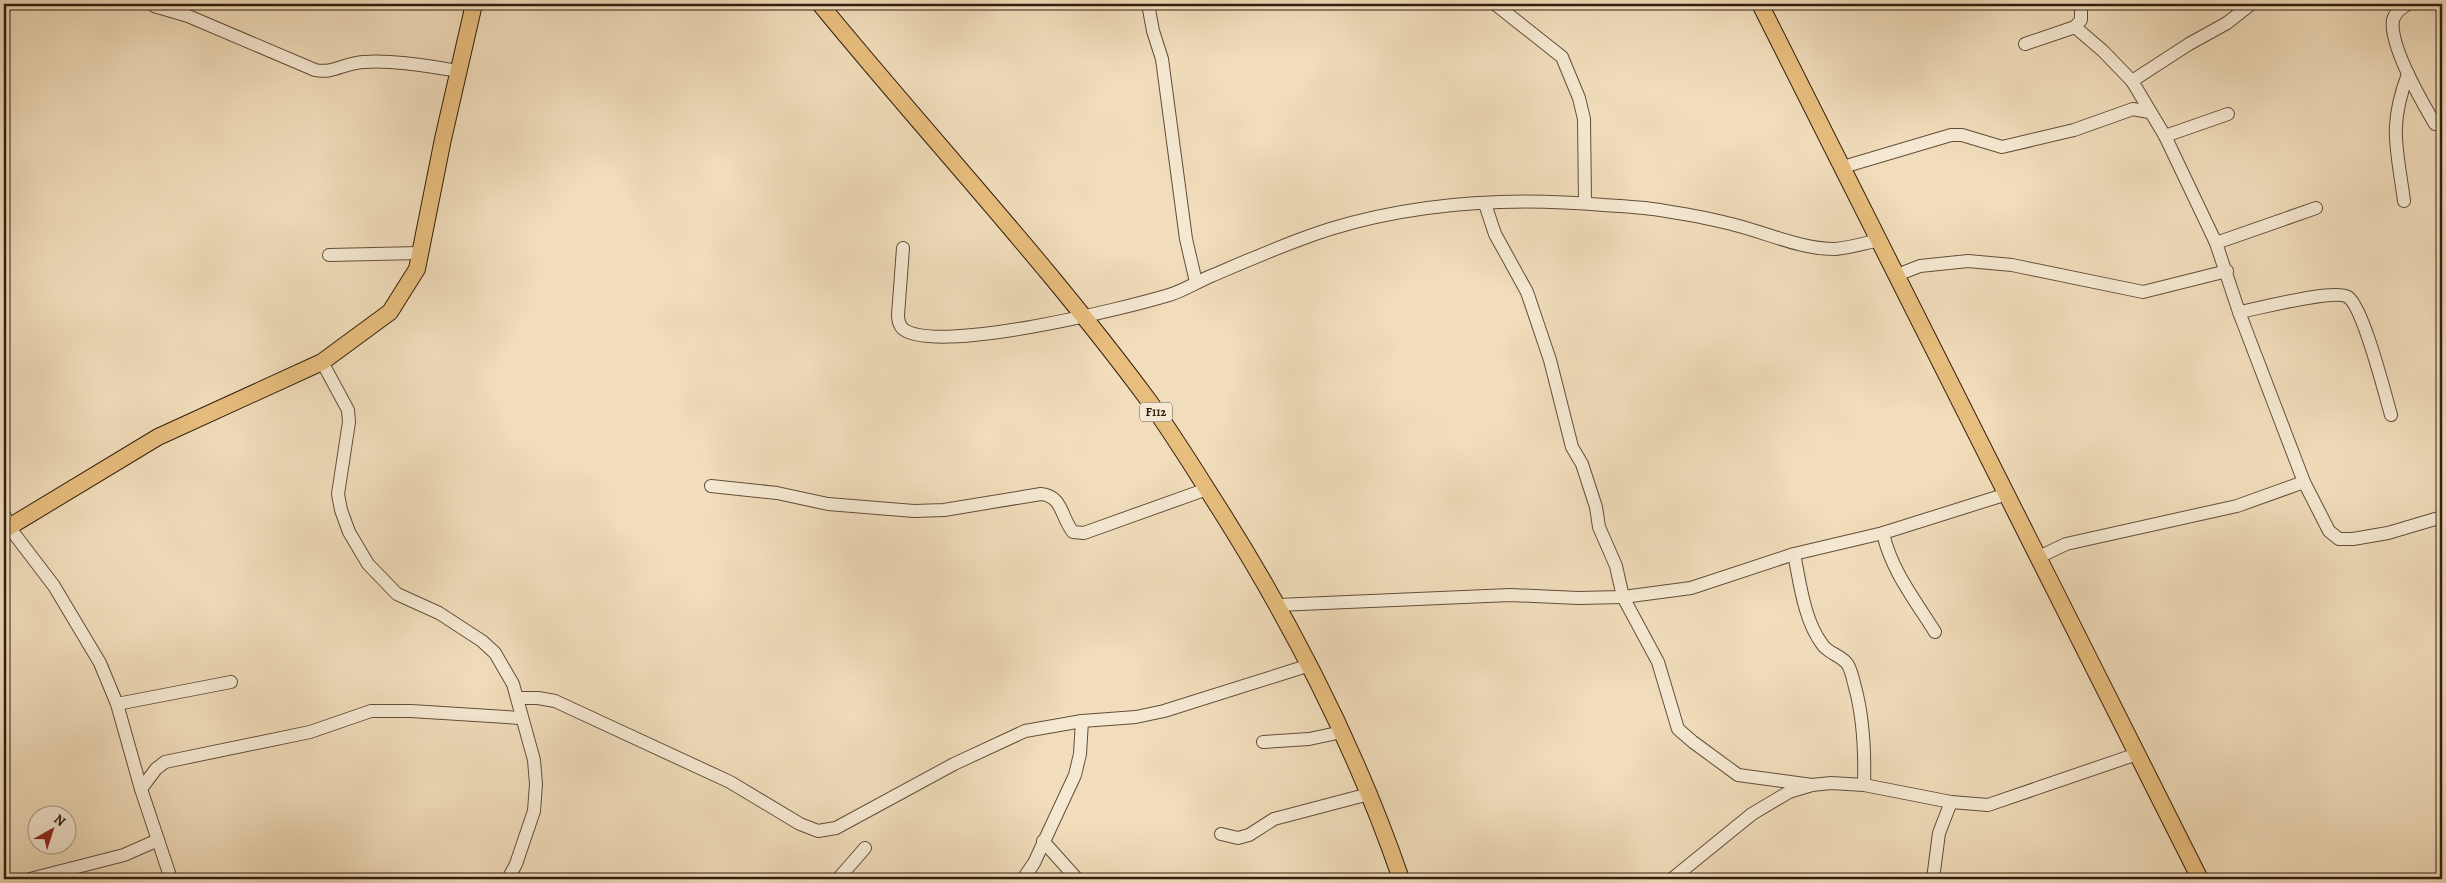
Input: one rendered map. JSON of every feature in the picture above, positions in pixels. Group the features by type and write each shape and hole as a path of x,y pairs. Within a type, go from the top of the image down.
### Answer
{"main road":[{"path":"6,524 158,437 322,362 390,312 417,269 474,4"},
{"name":"F112","path":"820,4 1082,316 1148,401 1207,489 1278,605 1310,665 1369,794 1401,879"},
{"path":"1760,4 2200,879"}],"street":[{"path":"1148,4 1153,31 1162,59 1186,239 1196,282"},
{"path":"1495,4 1552,47 1562,57 1579,98 1584,120 1584,203"},
{"path":"2026,44 2075,27 2081,20 2083,10 2081,4"},
{"path":"2132,81 2189,44 2227,23 2252,4"},
{"path":"2408,4 2392,8 2394,35 2408,74 2435,124"},
{"path":"154,6 188,16 314,70 325,72 349,64 365,62 411,63 459,71"},
{"path":"2075,27 2103,51 2132,81 2165,136 2216,243 2227,271 2239,312 2304,482 2329,531 2339,539 2353,539 2388,533 2442,518"},
{"path":"2404,201 2394,133 2398,102 2408,74"},
{"path":"1843,167 1951,135 1962,135 2002,147 2074,130 2133,109 2149,112"},
{"path":"2165,136 2228,114"},
{"path":"903,248 898,315 900,325 905,331 925,335 986,334 1082,316 1172,294 1288,243 1374,216 1450,206 1522,201 1584,203 1657,209 1732,224 1812,246 1836,249 1880,240"},
{"path":"1485,204 1495,234 1527,292 1540,326 1572,447 1582,464 1596,506 1599,527 1621,580 1624,597 1658,662 1681,732 1738,775 1812,785"},
{"path":"2216,243 2316,208"},
{"path":"329,254 420,253"},
{"path":"1897,275 1920,266 1968,261 2012,265 2143,292 2227,271"},
{"path":"2239,312 2324,295 2348,297 2355,305 2373,354 2391,415"},
{"path":"322,362 348,410 349,422 338,494 349,532 368,564 397,594 417,601 462,626 495,653 506,670 518,698 521,718 534,760 536,784 534,811 516,864 508,879"},
{"path":"2039,557 2066,544 2237,506 2304,482"},
{"path":"710,486 777,493 828,504 914,510 944,510 1041,494 1049,495 1058,503 1067,525 1073,532 1084,533 1207,489"},
{"path":"1278,605 1510,595 1578,598 1624,597 1691,588 1794,554 1883,533 2007,494"},
{"path":"6,524 37,561 81,628 100,663 117,704 141,789 171,879"},
{"path":"1883,533 1887,551 1902,580 1935,632"},
{"path":"1794,554 1804,602 1822,646 1842,659 1852,674 1862,713 1865,750 1864,785"},
{"path":"518,698 538,698 555,701 730,782 782,816 818,831 836,828 954,764 1025,731 1082,721 1136,717 1164,711 1310,665"},
{"path":"117,704 231,682"},
{"path":"141,789 156,769 165,762 310,732 371,711 411,711 521,718"},
{"path":"1023,879 1034,863 1074,775 1080,754 1082,721"},
{"path":"1263,742 1308,739 1342,732"},
{"path":"1672,879 1752,814 1789,792 1812,785 1831,783 1864,785 1950,802 1988,805 2137,754"},
{"path":"1221,834 1238,838 1249,836 1274,819 1369,794"},
{"path":"1933,879 1939,833 1950,802"},
{"path":"30,879 124,855 158,840"},
{"path":"1043,841 1077,879"},
{"path":"838,879 865,848"}]}
